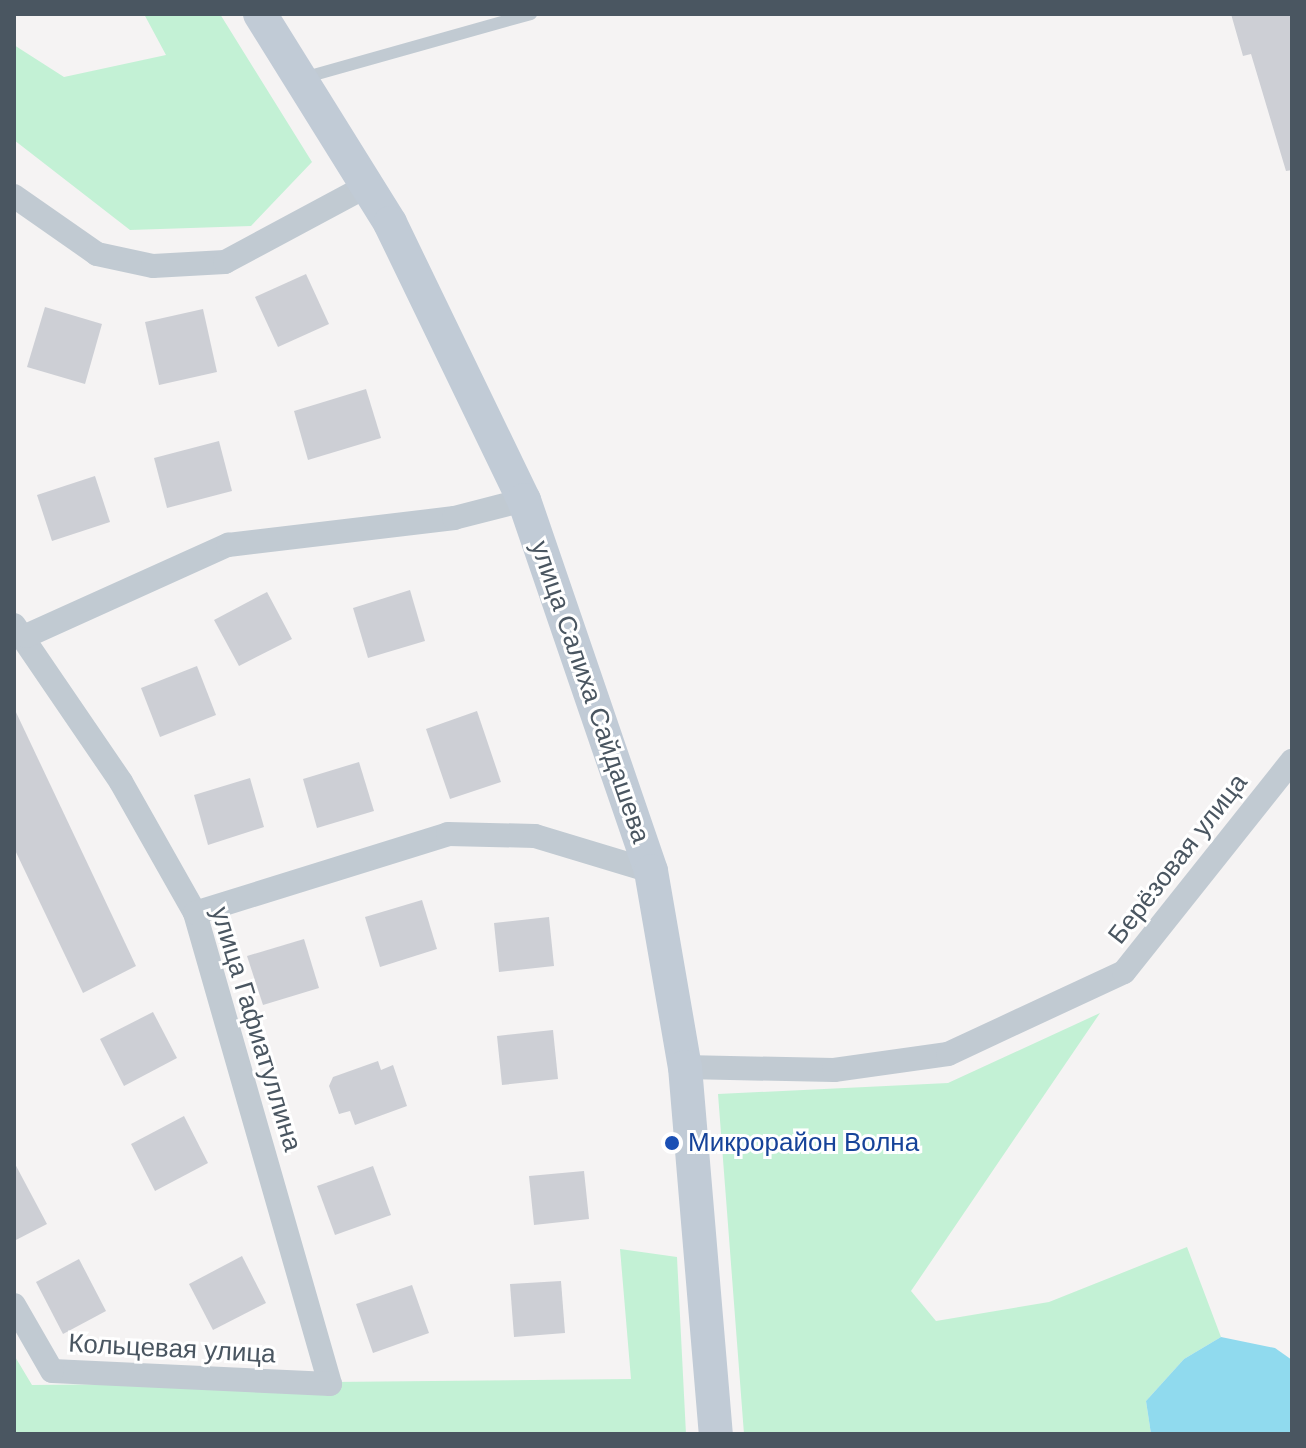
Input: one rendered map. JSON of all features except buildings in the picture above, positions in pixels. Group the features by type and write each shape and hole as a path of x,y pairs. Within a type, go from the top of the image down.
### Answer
{"street":[{"name":"улица Салиха Сайдашева","path":"260,14 367,186 524,500 651,871 685,1067 716,1434"},
{"path":"14,196 97,254 153,266 225,262 367,186"},
{"path":"20,631 228,545 454,518 524,500"},
{"name":"улица Гафиатуллина","path":"20,631 195,913 322,1348"},
{"name":"Берёзовая улица","path":"685,1067 834,1070 948,1054 1124,972 1292,761"},
{"path":"195,913 448,834 535,836 651,871"},
{"name":"Кольцевая улица","path":"14,1305 52,1371 330,1384 322,1348"}],"lane":[{"path":"300,79 515,16 531,14"}],"green space":[{"path":"144,14 220,14 312,162 251,226 130,230 14,140 14,45 64,77 166,55"},
{"path":"1100,1013 911,1291 936,1321 1049,1302 1187,1247 1221,1337 1184,1359 1146,1401 1151,1434 744,1434 718,1094 948,1083"},
{"path":"620,1249 677,1257 686,1434 14,1434 14,1355 32,1385 631,1379"}],"water":[{"path":"1221,1337 1275,1348 1292,1360 1292,1434 1151,1434 1146,1401 1184,1359"}],"place":[{"name":"Микрорайон Волна","path":"672,1143"}]}
